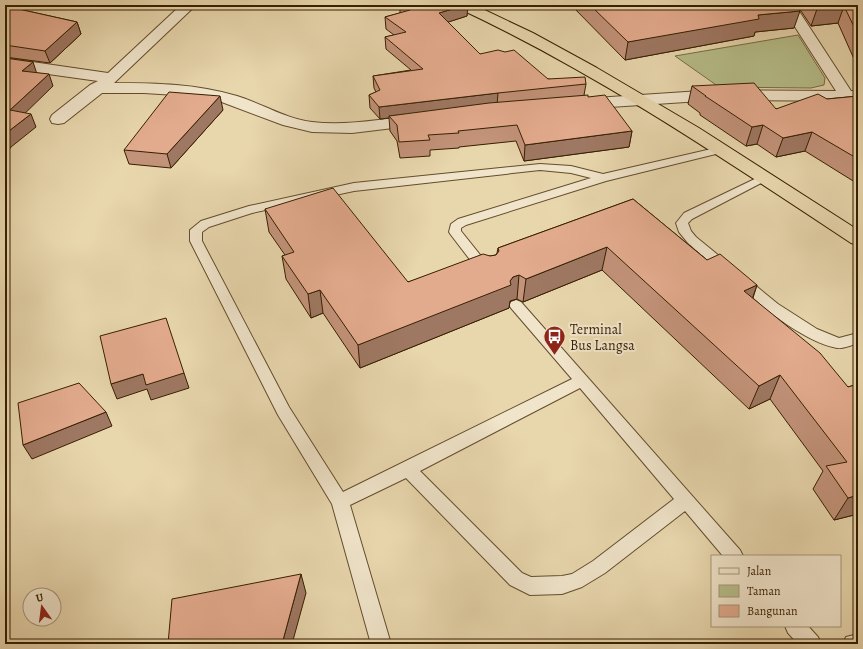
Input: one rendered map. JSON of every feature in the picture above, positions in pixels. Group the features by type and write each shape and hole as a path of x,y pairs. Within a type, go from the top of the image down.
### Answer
{"highway":[{"path":"463,5 517,30 592,70 640,99 858,239"}],"street":[{"path":"58,119 96,88 111,78 189,5"},
{"path":"788,5 852,96"},
{"path":"5,63 111,78"},
{"path":"96,88 159,89 209,94 224,97 291,123 327,128 358,127 434,118"},
{"path":"565,106 640,99 716,95 852,96"}],"lane":[{"path":"489,274 455,232 455,227 466,220 602,178 720,150"},
{"path":"381,644 340,502 283,411 196,241 196,230 205,224 249,210 354,187 540,167 563,167 578,169 602,178"},
{"path":"763,178 688,216 682,223 685,232 692,240 795,323 819,337 835,342 843,343 858,338"},
{"path":"516,305 733,555"},
{"path":"340,502 581,381"},
{"path":"408,469 516,579 530,586 562,584 576,581 599,567 685,501"},
{"path":"796,627 811,644"},
{"path":"853,644 858,643"}],"green space":[{"path":"798,35 825,78 824,85 811,88 719,87 675,56"}],"building":[{"path":"404,5 466,5 439,13 480,54 498,50 505,52 514,50 548,79 585,77 586,84 379,107 369,95 380,90 373,76 423,69 385,37 406,32 385,17 410,10"},
{"path":"590,5 796,5 800,11 758,15 759,19 628,42"},
{"path":"814,5 853,5 858,8 858,35 844,6 817,9"},
{"path":"5,6 77,22 45,51 5,45"},
{"path":"5,58 33,62 22,71 49,74 10,110 31,114 5,134"},
{"path":"754,83 776,109 818,94 827,99 858,96 858,159 812,132 783,138 763,125 752,127 692,86"},
{"path":"169,92 220,96 167,154 124,150"},
{"path":"588,95 588,97 605,95 632,131 525,145 517,125 458,131 459,133 428,135 430,140 399,142 397,125 389,116 489,103"},
{"path":"333,188 408,282 483,254 490,256 496,255 499,251 498,248 633,199 707,260 720,254 757,285 744,291 820,353 848,387 858,384 858,495 848,498 826,466 847,462 780,375 759,386 607,247 526,279 519,275 513,277 510,281 511,285 358,345 320,290 308,294 282,256 294,252 265,209"},
{"path":"166,318 184,373 146,385 143,374 111,384 100,336"},
{"path":"79,383 106,412 23,445 18,403"},
{"path":"301,574 282,644 168,644 172,599"}],"place":[{"name":"Terminal Bus Langsa","path":"555,356"}]}
